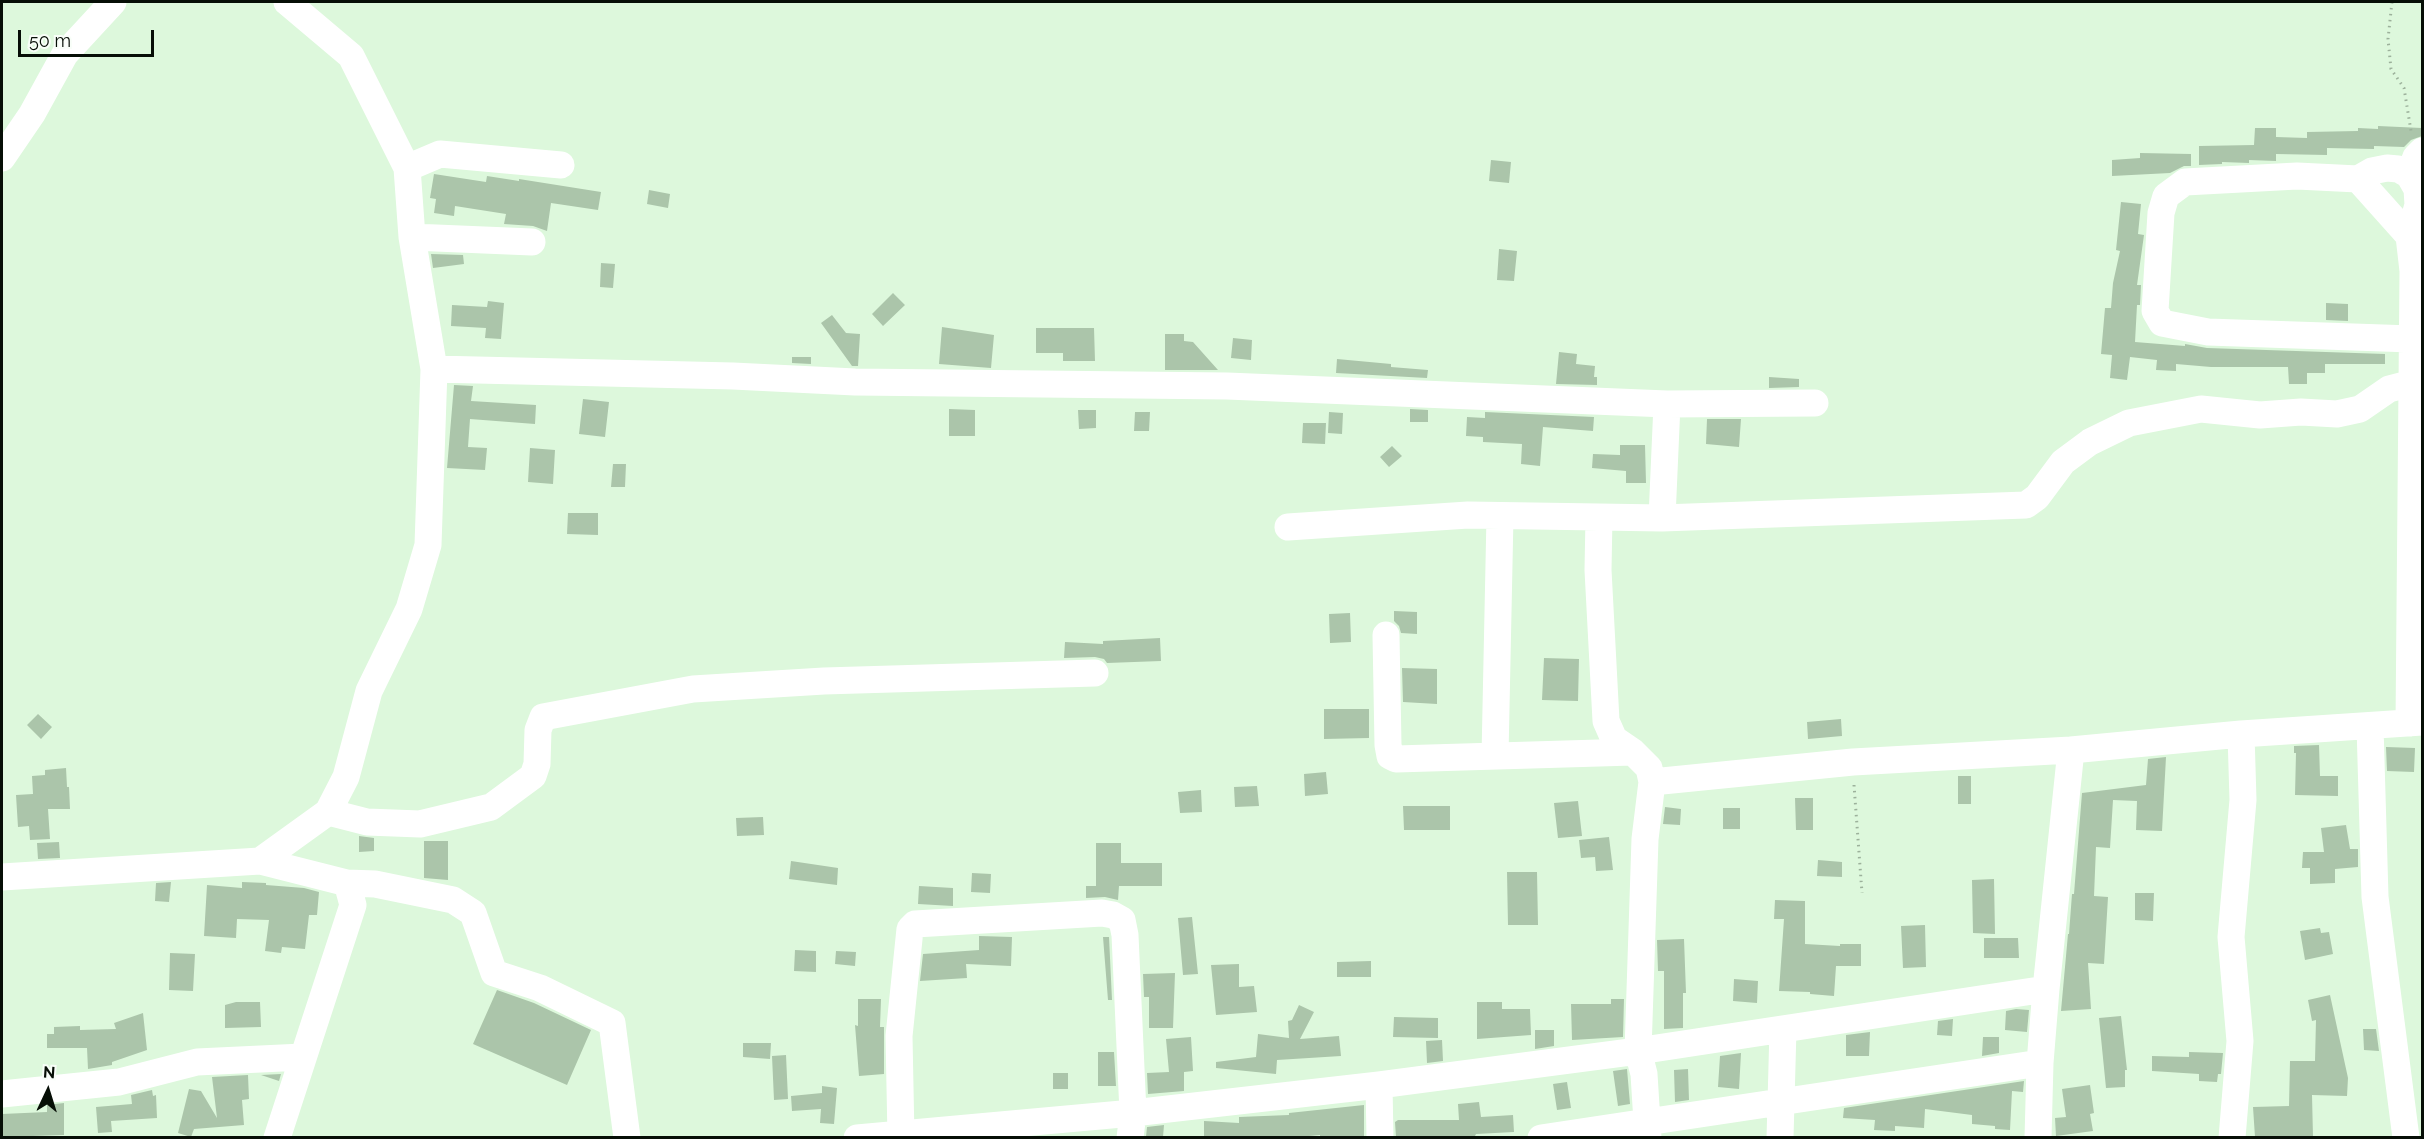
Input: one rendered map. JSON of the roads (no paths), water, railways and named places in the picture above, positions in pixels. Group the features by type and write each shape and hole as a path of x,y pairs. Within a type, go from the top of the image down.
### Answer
{"street":[{"path":"2,158 32,114 65,54 113,2"},
{"path":"260,861 328,812 346,777 369,691 409,609 428,545 434,369 412,237 407,168 351,57 287,2"},
{"path":"407,168 440,154 561,165"},
{"path":"2409,236 2418,205 2416,161 2398,169 2387,168 2372,171 2358,179 2297,177 2185,182 2166,196 2161,213 2155,311 2162,323 2208,332 2412,339"},
{"path":"1652,782 1853,762 2072,750 2241,734 2416,723 2417,383 2412,339 2418,271 2409,236 2358,179"},
{"path":"412,237 532,242"},
{"path":"434,369 733,376 855,382 1227,386 1666,404 1815,403"},
{"path":"1288,527 1468,516 1662,518 2026,505 2037,497 2063,462 2090,442 2129,423 2201,410 2260,414 2301,412 2337,414 2360,409 2389,389 2417,383"},
{"path":"1662,518 1666,404"},
{"path":"1494,756 1500,516"},
{"path":"1599,517 1598,570 1606,721 1614,739 1633,752 1649,768 1652,782 1645,839 1638,1051 1644,1074 1647,1130"},
{"path":"1386,636 1390,756 1396,759 1633,752"},
{"path":"328,812 367,822 420,824 491,807 533,776 537,764 538,730 543,717 693,689 824,681 1095,673"},
{"path":"2370,726 2375,897 2406,1137"},
{"path":"2232,1137 2240,1041 2231,937 2243,800 2241,734"},
{"path":"2038,1137 2040,1063 2046,989 2072,750"},
{"path":"2,878 260,861 347,883 375,884 453,900 473,913 494,973 540,988 612,1023 627,1137"},
{"path":"277,1137 353,905 347,883"},
{"path":"902,1136 899,1036 910,928 915,924 1102,913 1122,920 1127,960 1131,1125"},
{"path":"857,1137 1131,1125 1379,1085 1638,1051 2046,989"},
{"path":"1780,1137 1783,1029"},
{"path":"2,1094 119,1082 197,1062 303,1057"},
{"path":"1541,1137 1647,1130 1782,1102 2040,1063"},
{"path":"1379,1085 1380,1137"}]}
